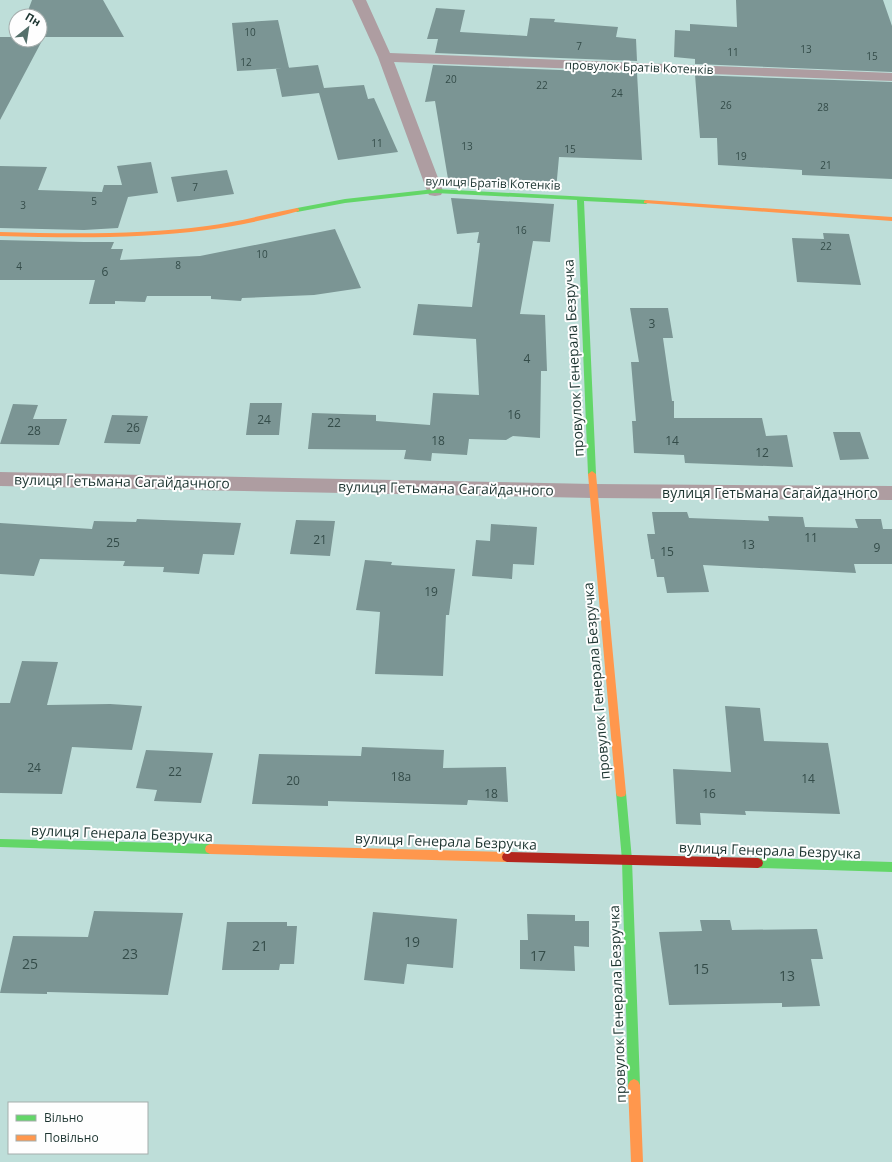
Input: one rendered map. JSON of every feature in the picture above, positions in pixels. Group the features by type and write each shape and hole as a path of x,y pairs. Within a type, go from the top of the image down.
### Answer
{"street":[{"path":"359,0 386,57 435,191"},
{"name":"провулок Братів Котенків","path":"386,57 892,77"},
{"name":"вулиця Братів Котенків","path":"0,234 84,236 147,234 208,228 345,201 435,191 580,198 892,219"},
{"name":"провулок Генерала Безручка","path":"580,198 593,491 627,860 637,1162"},
{"name":"вулиця Гетьмана Сагайдачного","path":"0,479 593,491 892,493"},
{"name":"вулиця Генерала Безручка","path":"0,843 892,868"}],"building":[{"path":"32,0 103,0 124,37 48,37 48,8 29,8"},
{"path":"736,0 883,0 892,26 892,72 695,64 695,59 674,57 675,30 690,31 690,24 737,27"},
{"path":"436,8 465,10 460,32 527,36 530,18 555,19 554,22 618,27 616,37 636,39 637,61 435,53 438,39 427,39"},
{"path":"278,20 289,68 237,71 232,23"},
{"path":"0,37 8,37 8,48 38,48 0,120"},
{"path":"318,65 324,88 364,85 368,99 374,98 398,152 338,160 319,93 282,97 276,69"},
{"path":"433,65 637,73 642,160 559,157 556,190 449,185 435,101 425,102"},
{"path":"695,75 892,82 892,179 802,175 802,170 718,165 717,138 700,138"},
{"path":"151,162 158,193 128,197 118,228 84,230 0,228 0,166 47,167 38,190 102,192 104,185 122,185 117,166"},
{"path":"227,170 234,194 177,202 171,177"},
{"path":"451,198 554,204 550,242 533,241 520,314 545,315 547,371 541,371 540,438 513,436 506,440 469,439 467,455 432,453 431,461 404,459 406,450 308,449 312,413 376,415 376,421 430,425 433,393 479,395 476,339 413,335 418,304 472,307 480,243 477,243 479,232 457,234"},
{"path":"335,229 361,288 314,295 242,298 241,301 211,299 211,296 147,296 145,302 115,301 115,304 89,304 95,280 0,280 0,240 114,242 111,249 123,249 120,260 200,256"},
{"path":"823,233 849,234 861,285 797,282 792,238 824,239"},
{"path":"630,308 668,308 673,338 663,338 672,401 674,401 674,418 762,418 766,436 787,435 793,467 685,463 684,455 634,453 632,421 636,421 631,362 639,362"},
{"path":"250,403 282,403 279,435 246,435"},
{"path":"13,404 38,405 33,419 67,419 59,445 0,444"},
{"path":"112,415 148,416 140,444 104,443"},
{"path":"833,432 860,432 869,459 840,460"},
{"path":"652,512 687,512 689,518 769,521 768,516 803,517 805,527 858,528 855,519 881,519 883,529 892,529 892,564 854,564 856,573 703,565 709,592 667,593 664,577 657,577 654,559 651,559 647,534 655,534"},
{"path":"137,519 241,523 234,555 203,554 199,574 163,572 164,567 123,566 125,561 40,559 34,576 0,574 0,523 92,529 94,521 136,522"},
{"path":"296,520 335,521 330,556 290,554"},
{"path":"491,524 537,527 534,565 513,564 512,579 472,576 476,540 490,541"},
{"path":"365,560 392,562 391,565 455,569 449,615 446,615 443,676 375,674 380,612 356,610"},
{"path":"22,661 58,662 47,705 110,704 142,706 132,750 72,747 62,794 0,793 0,703 10,703"},
{"path":"725,706 760,708 764,741 828,743 840,814 745,811 746,815 700,813 701,825 676,824 673,769 731,772"},
{"path":"362,747 444,750 443,768 506,767 508,802 468,800 467,805 328,801 328,806 252,804 259,754 361,756"},
{"path":"146,750 213,753 201,803 154,801 157,790 136,788"},
{"path":"94,911 183,913 168,995 47,992 47,994 0,993 13,936 88,937"},
{"path":"373,912 457,919 453,968 407,964 404,984 364,980"},
{"path":"527,914 575,915 575,921 589,921 589,947 574,946 575,971 520,969 520,940 528,940"},
{"path":"700,920 730,920 732,930 817,929 823,959 811,959 820,1006 782,1007 782,1003 669,1005 659,932 702,931"},
{"path":"227,922 287,922 287,926 297,926 294,964 280,964 279,970 222,970"}],"traffic: fast":[{"path":"297,210 345,201 435,191 646,202"},
{"path":"580,198 592,474"},
{"path":"621,793 627,860 634,1085"},
{"path":"0,843 210,849"},
{"path":"758,863 892,867"}],"traffic: slow":[{"path":"646,202 892,219"},
{"path":"0,234 78,235 181,231 241,222 297,210"},
{"path":"592,474 621,793"},
{"path":"210,849 507,857"},
{"path":"634,1085 637,1162"}],"traffic: jam":[{"path":"507,857 758,863"}]}
